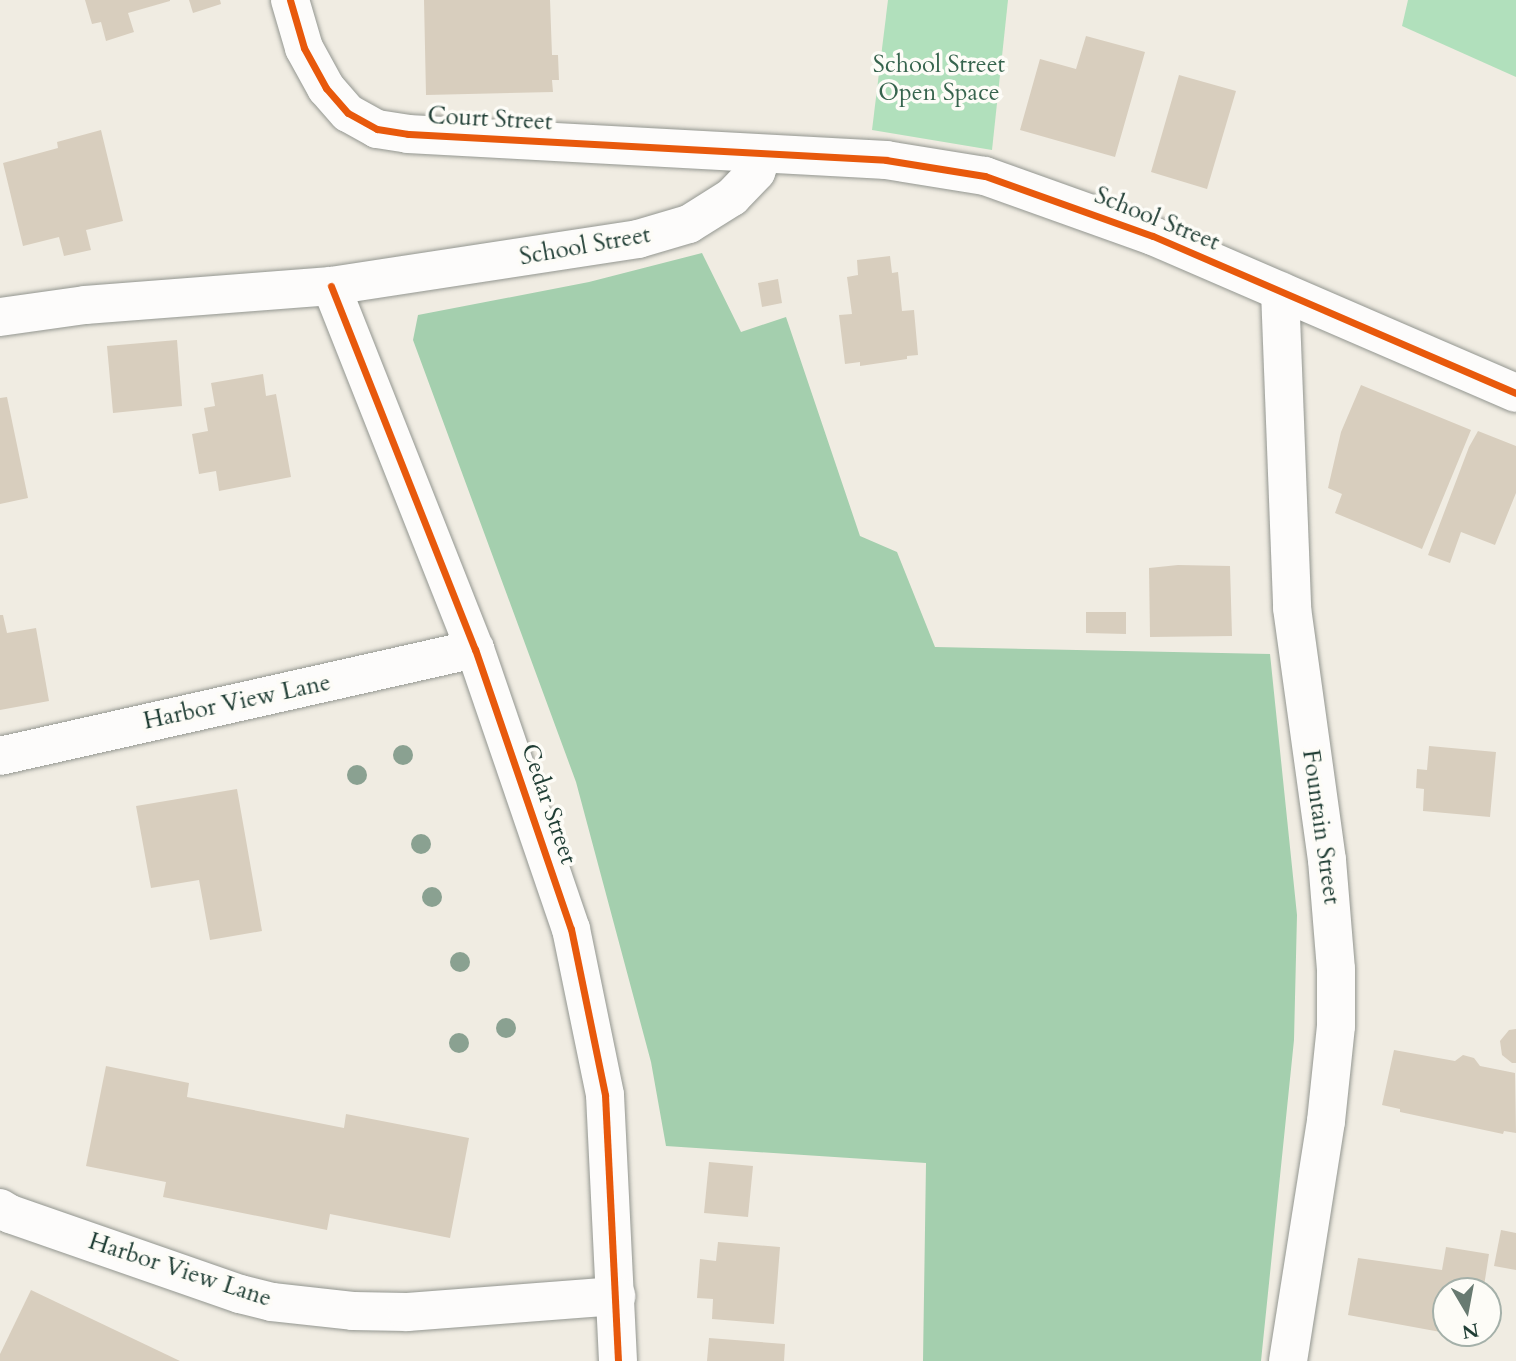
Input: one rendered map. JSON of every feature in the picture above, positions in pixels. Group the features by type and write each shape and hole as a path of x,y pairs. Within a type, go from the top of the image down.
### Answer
{"street":[{"name":"Court Street","path":"290,0 304,48 326,88 348,113 377,129 408,134 763,154"},
{"name":"School Street","path":"0,317 85,305 331,286 598,246 689,224 741,190 756,172 763,154 886,160 985,176 1153,236 1516,393"},
{"name":"Cedar Street","path":"331,286 475,649 571,929 605,1095 618,1361"},
{"name":"Fountain Street","path":"1280,291 1292,608 1327,860 1336,969 1336,1026 1326,1121 1288,1361"},
{"name":"Harbor View Lane","path":"0,756 475,649"},
{"name":"Harbor View Lane","path":"0,1208 10,1214 240,1294 283,1303 353,1311 407,1312 616,1296"}],"green space":[{"name":"School Street Open Space","path":"888,0 1008,0 992,150 872,130"},
{"path":"1408,0 1516,0 1516,77 1402,26"},
{"path":"702,253 741,332 786,317 860,536 897,552 935,647 1270,654 1297,915 1294,1040 1261,1361 923,1361 926,1163 666,1146 651,1062 576,782 413,340 418,315 589,282"}],"building":[{"path":"85,0 170,1 128,13 134,32 106,41 101,22 92,24"},
{"path":"189,0 220,0 221,4 193,13"},
{"path":"424,0 550,0 552,55 558,55 559,80 552,80 553,92 426,95"},
{"path":"1086,36 1145,52 1115,157 1020,130 1040,59 1076,69"},
{"path":"1179,75 1236,91 1207,189 1151,172"},
{"path":"101,130 123,221 86,230 91,250 64,256 59,237 23,246 3,163 58,148 57,142"},
{"path":"890,256 892,273 898,272 902,311 914,310 918,355 860,366 860,362 845,364 839,315 852,314 847,277 858,275 857,260"},
{"path":"778,279 782,303 762,307 758,283"},
{"path":"177,340 182,406 113,413 107,346"},
{"path":"263,374 266,396 276,394 291,477 219,491 216,471 199,474 192,434 208,431 204,408 215,406 211,383"},
{"path":"1361,385 1471,430 1422,549 1335,513 1342,494 1328,488 1341,432"},
{"path":"7,397 28,498 0,504 0,398"},
{"path":"1478,431 1516,446 1516,493 1495,545 1461,532 1450,563 1428,555 1469,447"},
{"path":"1178,565 1230,566 1232,636 1150,637 1149,568"},
{"path":"1086,612 1126,612 1126,634 1086,633"},
{"path":"0,615 3,615 7,633 36,628 49,701 0,710"},
{"path":"1429,746 1496,752 1490,817 1423,811 1424,789 1416,788 1417,769 1427,770"},
{"path":"237,789 262,931 210,940 199,880 151,888 136,806"},
{"path":"1516,1029 1516,1063 1512,1063 1502,1055 1500,1041 1509,1030"},
{"path":"1394,1050 1455,1061 1463,1055 1474,1058 1480,1066 1515,1073 1516,1133 1504,1131 1503,1134 1400,1112 1400,1109 1382,1105"},
{"path":"106,1066 189,1083 187,1097 344,1128 346,1114 469,1138 450,1238 330,1214 327,1230 163,1197 166,1182 86,1166"},
{"path":"709,1162 753,1166 748,1217 704,1213"},
{"path":"1501,1230 1516,1233 1516,1270 1494,1266"},
{"path":"718,1242 780,1247 774,1324 712,1319 713,1299 697,1298 700,1259 716,1261"},
{"path":"1446,1247 1489,1254 1485,1277 1432,1277 1432,1330 1348,1315 1358,1258 1442,1270"},
{"path":"31,1290 180,1361 0,1361 0,1354"},
{"path":"709,1338 785,1344 784,1361 707,1361"}],"cycle path":[{"path":"290,0 304,48 326,88 348,113 377,129 408,134 886,160 985,176 1153,236 1516,393"},
{"path":"331,286 475,649 571,929 605,1095 618,1361"}]}
